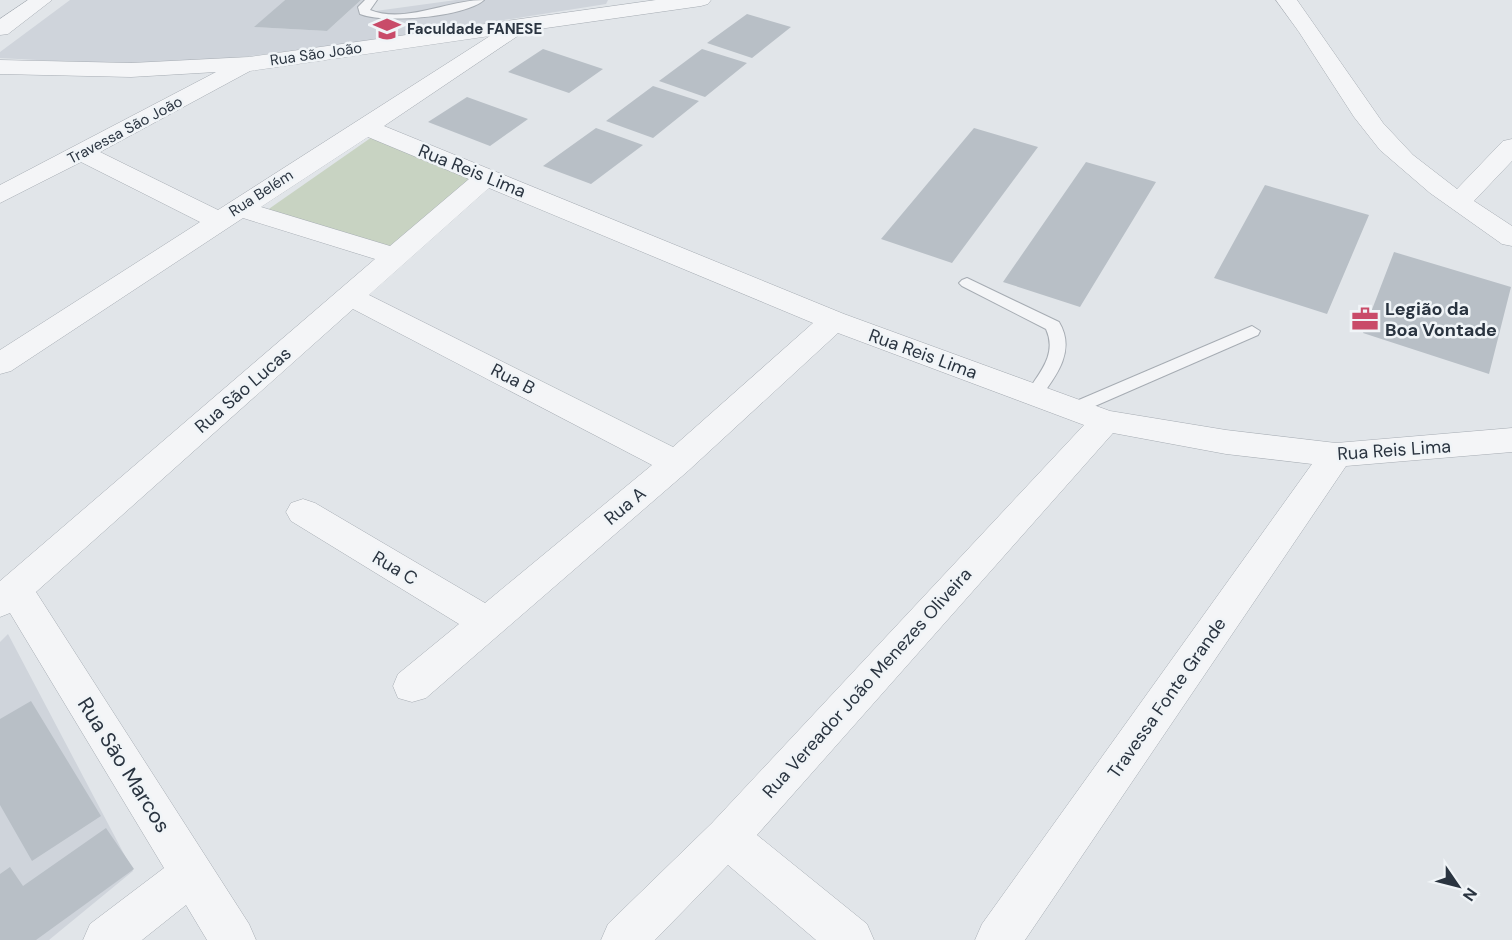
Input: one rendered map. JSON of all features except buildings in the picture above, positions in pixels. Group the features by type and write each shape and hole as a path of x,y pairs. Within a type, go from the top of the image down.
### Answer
{"street":[{"path":"0,29 42,0"},
{"name":"Rua São João","path":"0,67 131,70 249,64 524,24 612,6 701,0"},
{"path":"1286,0 1301,18 1343,87 1375,129 1405,161 1512,238"},
{"name":"Rua Belém","path":"0,364 363,126 524,24"},
{"name":"Travessa São João","path":"0,195 249,64"},
{"name":"Rua Reis Lima","path":"363,126 834,321 1089,415 1226,442 1336,455 1512,440"},
{"path":"1459,202 1512,146"},
{"path":"82,153 228,214 395,256"},
{"name":"Rua São Lucas","path":"8,596 486,177"},
{"name":"Rua B","path":"349,296 676,463"},
{"name":"Rua A","path":"412,686 676,463 834,321"},
{"name":"Rua Vereador João Menezes Oliveira","path":"624,940 727,837 1089,415"},
{"name":"Travessa Fonte Grande","path":"998,940 1336,455"},
{"name":"Rua C","path":"303,512 487,623"},
{"name":"Rua São Marcos","path":"8,596 192,873 233,940"},
{"path":"727,837 851,940"},
{"path":"106,940 192,873"}],"lane":[{"path":"371,0 364,8 364,12 378,16 444,11 478,0"},
{"path":"967,283 1048,322 1058,333 1058,356 1034,394"},
{"path":"1089,415 1252,331"}],"shaded area":[{"path":"70,0 285,0 255,27 327,31 361,0 373,0 361,13 456,0 608,0 606,4 345,45 198,62 128,65 0,58 0,52"},
{"path":"8,634 133,871 49,940 0,940 0,642"}],"green space":[{"path":"372,137 483,178 382,258 263,213"}],"place":[{"name":"Faculdade FANESE","path":"387,29"},
{"name":"Legião da Boa Vontade","path":"1365,319"}]}
